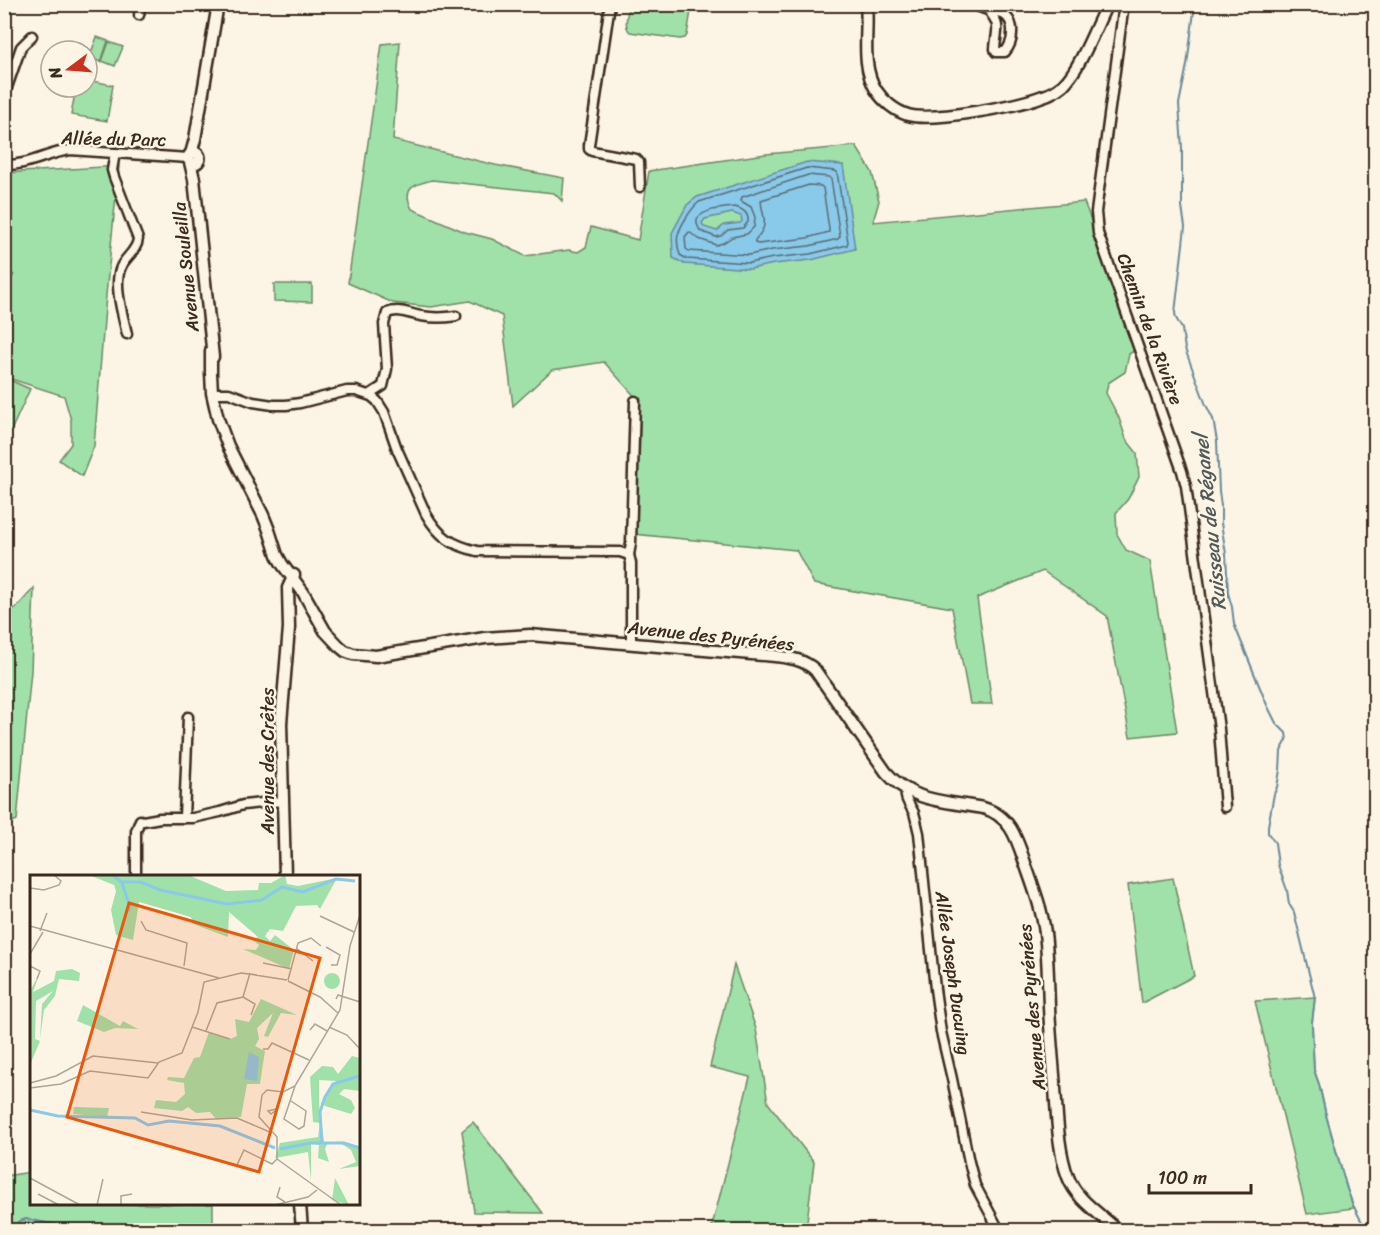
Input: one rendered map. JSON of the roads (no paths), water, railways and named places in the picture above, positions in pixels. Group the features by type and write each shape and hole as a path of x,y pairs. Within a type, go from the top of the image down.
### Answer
{"street":[{"path":"140,15 141,4"},
{"path":"193,158 218,4"},
{"path":"610,4 589,145 592,151 636,159 639,162 640,187"},
{"path":"866,4 866,60 877,92 890,105 903,113 929,116 1003,106 1044,96 1058,88 1070,77 1077,66 1107,4"},
{"path":"969,4 1000,12 1009,18 1013,26 1012,38 1005,52 996,52 998,31 996,20 989,11"},
{"name":"Chemin de la Rivière","path":"1124,4 1096,212 1097,226 1186,486 1219,729 1225,807"},
{"path":"4,96 21,47 32,36"},
{"name":"Allée du Parc","path":"4,165 28,163 70,150 193,158"},
{"path":"115,153 112,170 138,239 138,244 123,262 118,275 120,302 127,334"},
{"name":"Avenue Souleilla","path":"193,158 212,351 211,373 215,393"},
{"path":"369,395 383,386 387,369 384,324 387,313 396,310 418,316 444,318 456,316"},
{"path":"215,393 229,393 253,402 273,405 300,403 347,391 369,395 377,401 384,412 397,449 431,524 446,539 477,551 620,552 629,555"},
{"name":"Avenue des Pyrénées","path":"215,393 222,431 269,530 277,555 288,574 303,592 325,631 339,646 353,654 390,655 485,638 530,635 794,659 806,663 815,670 886,772 906,790 935,800 990,810 1002,818 1012,830 1033,887 1045,932 1056,1104 1065,1170 1079,1196 1117,1230"},
{"path":"631,644 631,563 629,555 635,401"},
{"name":"Avenue des Pyrénées","path":"246,479 259,495 266,509 285,559 288,574 306,589 318,621"},
{"name":"Avenue des Crêtes","path":"285,875 281,723 289,628 288,574"},
{"name":"Avenue des Crêtes","path":"287,647 288,574"},
{"path":"288,598 294,593 303,592"},
{"path":"184,818 188,717"},
{"name":"Allée Joseph Ducuing","path":"906,790 905,798 914,814 919,833 941,1032 975,1185 999,1230"},
{"path":"136,875 136,831 141,820 206,816 243,805 282,801"},
{"path":"300,1205 302,1230"}],"water":[{"path":"807,162 843,165 855,249 811,260 750,269 685,264 673,258 672,233 687,205 697,197","holes":["732,213 741,216 740,223 724,225 717,231 704,227 702,223 705,219"]}],"waterway":[{"name":"Ruisseau de Réganel","path":"1195,4 1179,104 1182,207 1185,227 1175,313 1182,329 1185,349 1213,419 1217,441 1221,523 1226,554 1228,593 1234,624 1267,705 1276,723 1286,733 1287,740 1281,751 1280,770 1268,833 1275,843 1278,865 1287,890 1289,904 1294,912 1315,998 1312,1023 1314,1070 1347,1189 1366,1230"},
{"path":"11,1230 20,1221 26,1219 58,1225"}]}
